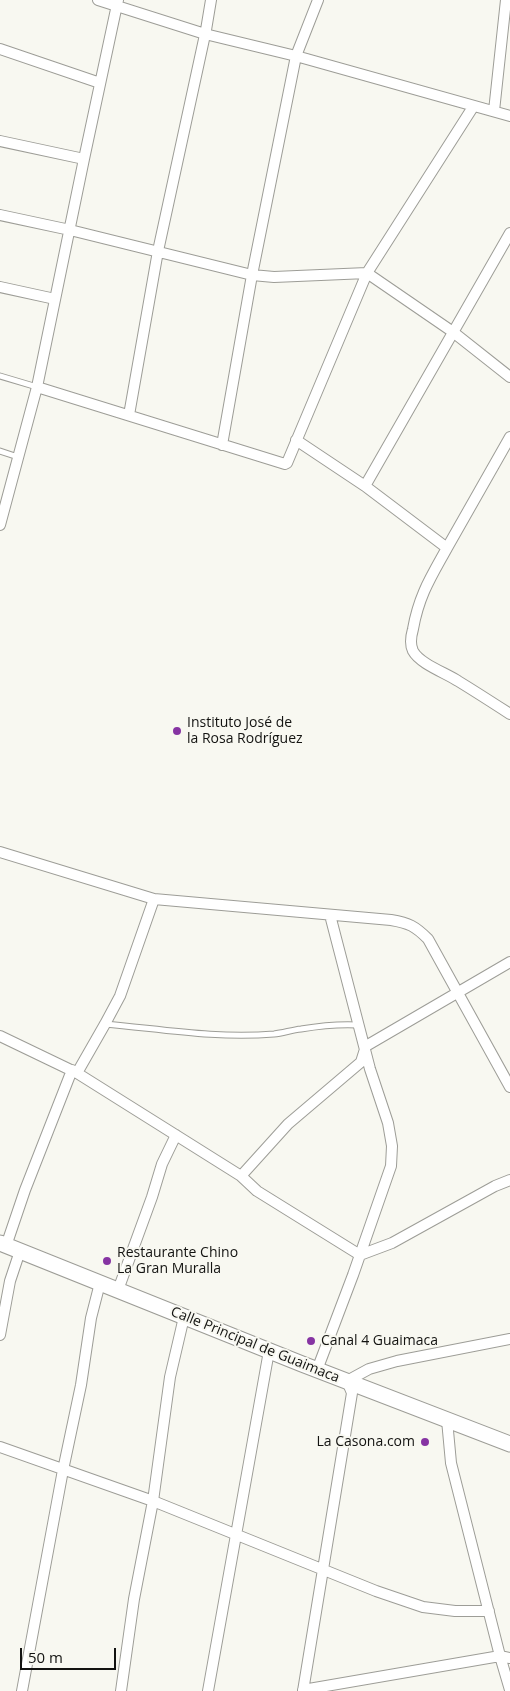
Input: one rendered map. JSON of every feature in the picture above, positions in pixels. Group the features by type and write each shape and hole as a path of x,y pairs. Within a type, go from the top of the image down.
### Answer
{"main road":[{"name":"Calle Principal de Guaimaca","path":"9,1247 317,1370 510,1444"}],"street":[{"path":"98,0 118,2 205,34 296,56 510,116"},
{"path":"129,415 158,252 211,0"},
{"path":"222,445 252,275 296,56 318,0"},
{"path":"494,111 506,0"},
{"path":"0,524 37,388 118,2"},
{"path":"0,49 100,82"},
{"path":"37,388 285,464 367,273 473,106"},
{"path":"0,141 84,159"},
{"path":"0,215 70,230 252,275 274,277 367,273 453,332 510,377"},
{"path":"366,486 510,234"},
{"path":"0,287 55,299"},
{"path":"510,437 422,592 412,636 413,650 417,657 458,680 510,714"},
{"path":"296,440 366,486 447,548"},
{"path":"0,852 154,899 391,920 418,928 428,939 510,1087"},
{"path":"0,1335 10,1281 9,1247 24,1190 74,1072 105,1024 120,996 154,899"},
{"path":"317,1370 391,1166 392,1146 388,1123 370,1070 330,915"},
{"path":"241,1176 288,1124 361,1062 366,1046 510,962"},
{"path":"0,1036 74,1072 241,1176 257,1191 360,1255"},
{"path":"118,1290 162,1164 176,1135"},
{"path":"360,1255 392,1243 495,1186 510,1180"},
{"path":"22,1691 63,1470 81,1385 91,1318 100,1283"},
{"path":"121,1691 134,1599 153,1501 170,1376 184,1317"},
{"path":"505,1657 303,1691 352,1393 347,1381 369,1369 397,1361 510,1339"},
{"path":"208,1691 269,1351"},
{"path":"447,1420 451,1463 489,1611 505,1657 510,1690"},
{"path":"0,1447 153,1501 376,1591 423,1607 455,1611 489,1611"}],"lane":[{"path":"0,376 37,388"},
{"path":"0,451 18,457"},
{"path":"105,1024 169,1030 196,1035 275,1034 301,1028 359,1025"}],"place":[{"name":"Instituto José de la Rosa Rodríguez","path":"177,731"},
{"name":"Restaurante Chino La Gran Muralla","path":"107,1261"},
{"name":"Canal 4 Guaimaca","path":"311,1341"},
{"name":"La Casona.com","path":"425,1442"}]}
